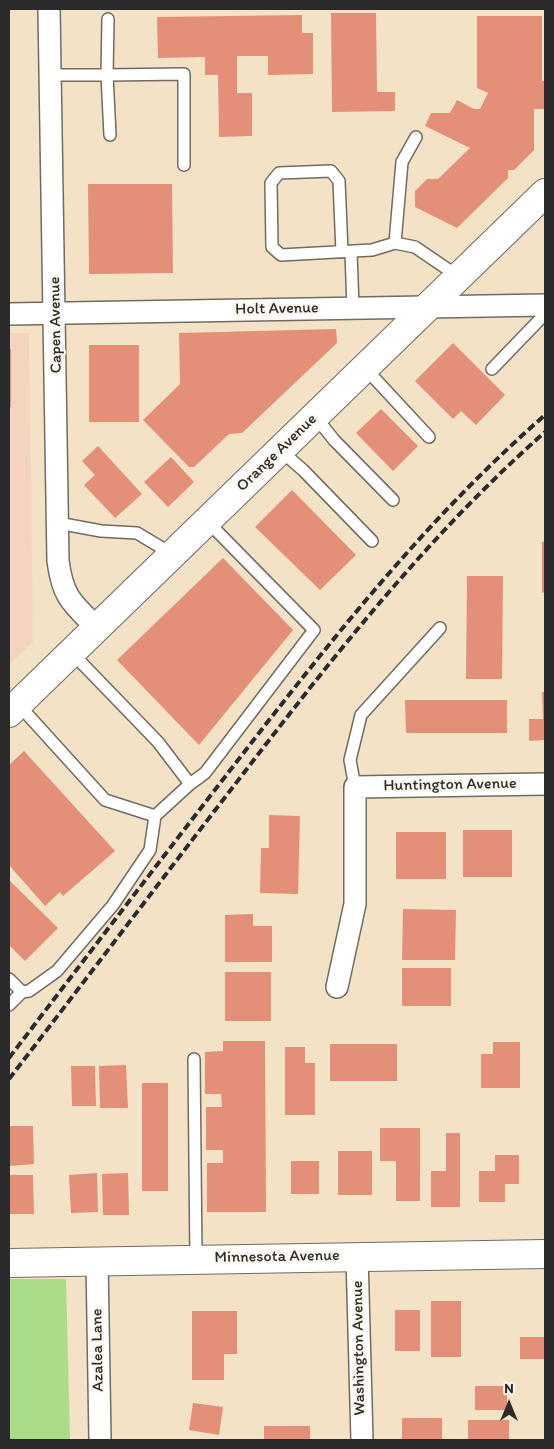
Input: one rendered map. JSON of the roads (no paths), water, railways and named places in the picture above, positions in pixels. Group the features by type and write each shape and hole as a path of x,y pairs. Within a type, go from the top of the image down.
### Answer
{"main road":[{"name":"Orange Avenue","path":"13,709 545,193"},
{"name":"Minnesota Avenue","path":"9,1263 196,1258 545,1254"}],"street":[{"name":"Capen Avenue","path":"49,9 56,314 58,561 63,589 69,601 97,628"},
{"name":"Holt Avenue","path":"9,314 545,305"},
{"name":"Huntington Avenue","path":"355,787 545,784"},
{"path":"336,987 355,904 355,787"},
{"name":"Washington Avenue","path":"357,1256 362,1440"},
{"name":"Azalea Lane","path":"97,1260 100,1440"}],"lane":[{"path":"108,19 107,75 110,135"},
{"path":"51,75 184,74 184,165"},
{"path":"395,243 402,162 416,138"},
{"path":"353,308 346,252 339,181 331,172 279,173 271,183 272,247 281,255 346,252 372,250 395,243 415,247 459,277"},
{"path":"492,369 545,314"},
{"path":"365,368 429,438"},
{"path":"315,416 334,440 393,500"},
{"path":"280,450 303,470 372,541"},
{"path":"9,1005 22,992 29,991 57,971 113,905 150,850 155,816 205,772 314,630 207,521"},
{"path":"58,523 101,531 137,532 172,555"},
{"path":"355,787 350,760 361,715 440,628"},
{"path":"72,652 158,742 190,784"},
{"path":"13,709 105,800 155,816"},
{"path":"9,979 22,992"},
{"path":"194,1059 196,1258"}],"railway":[{"path":"9,1058 235,764 344,626 420,538 460,496 545,415"},
{"path":"9,1079 269,740 380,602 460,514 501,472 545,432"}]}
